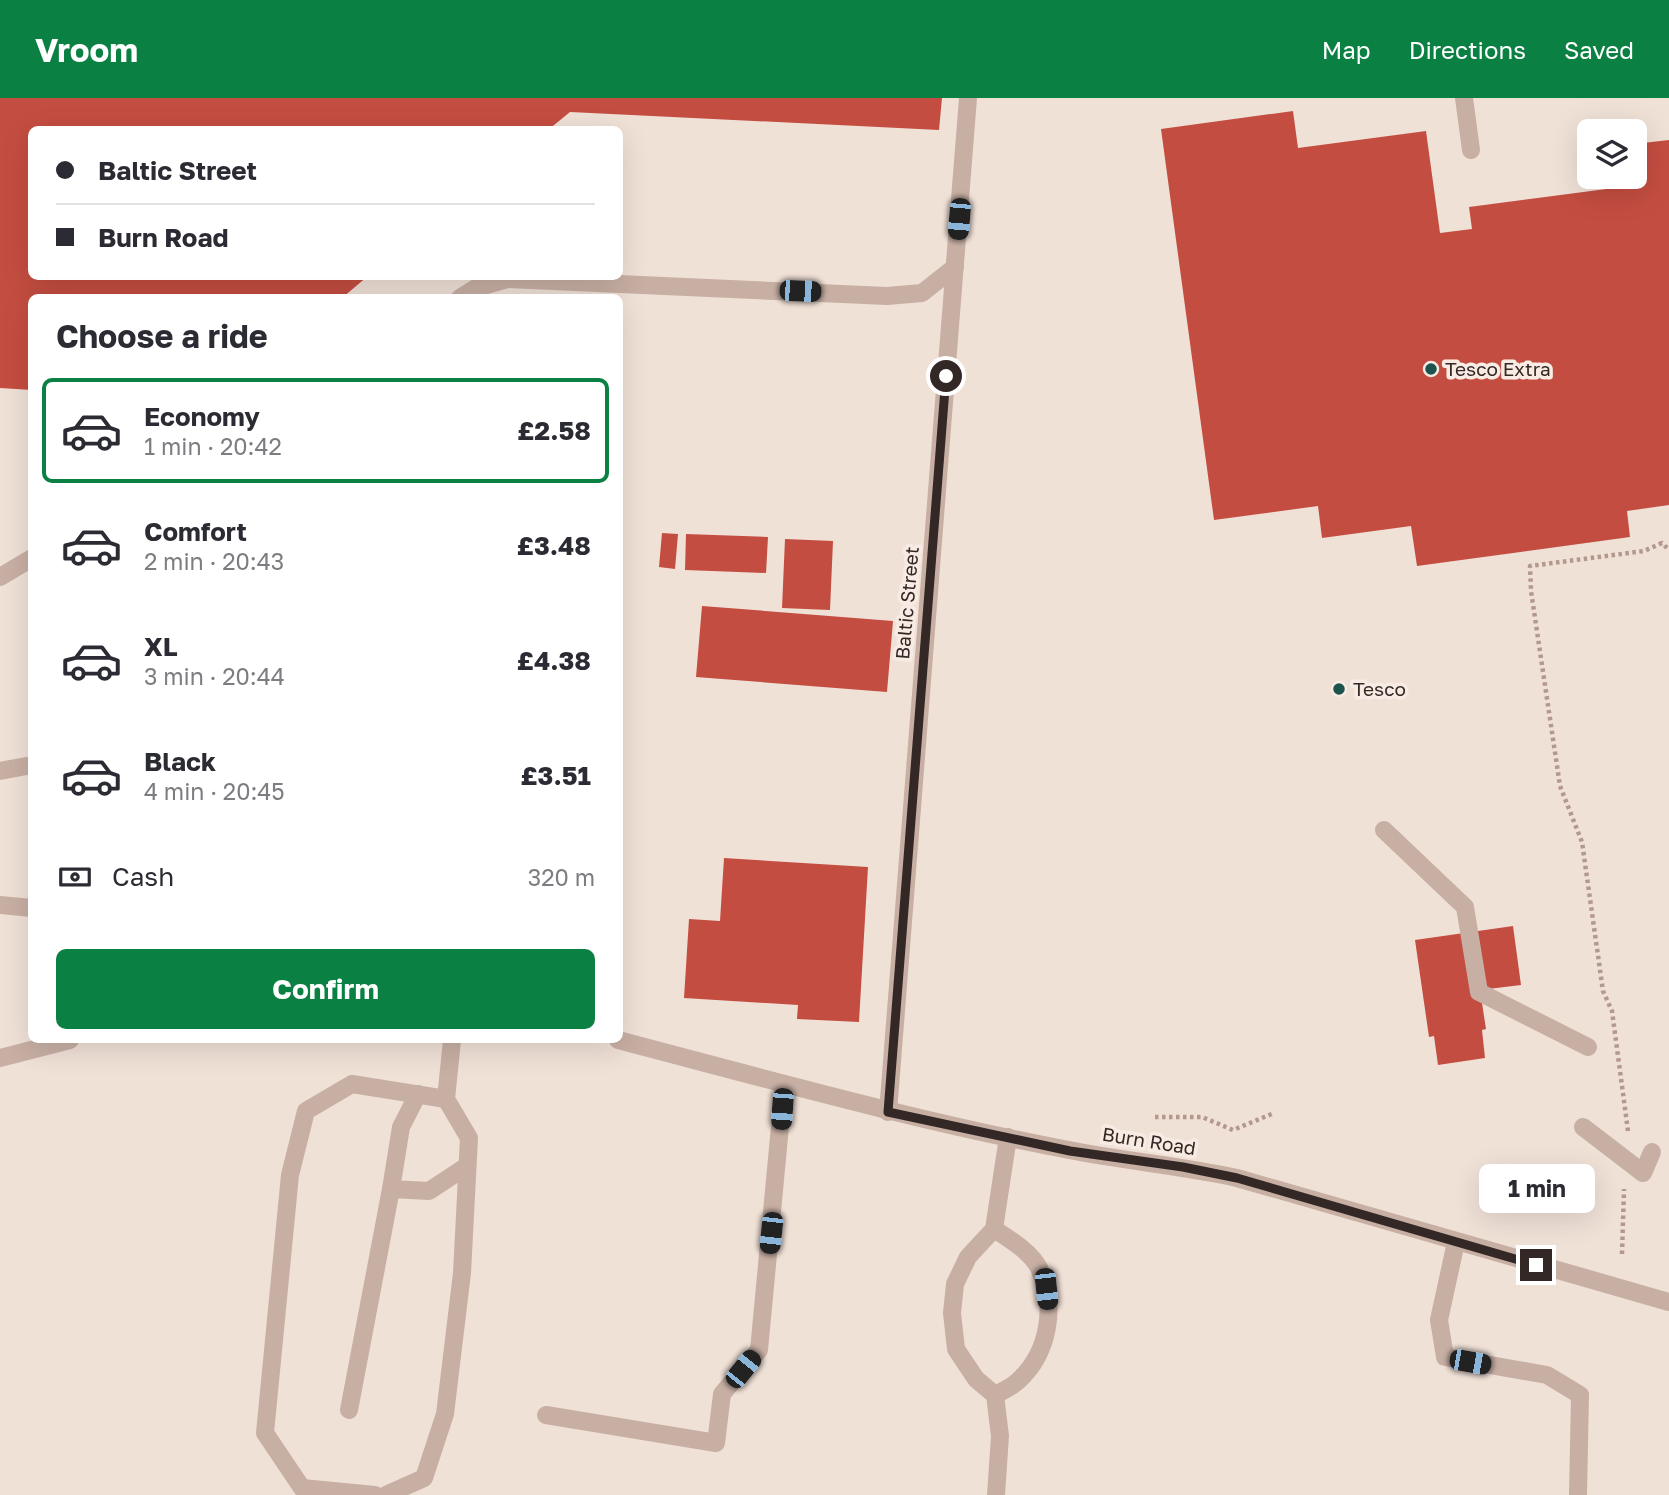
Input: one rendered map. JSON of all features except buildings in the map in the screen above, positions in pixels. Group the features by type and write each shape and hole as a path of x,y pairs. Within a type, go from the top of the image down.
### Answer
{"street":[{"name":"Baltic Street","path":"888,1112 968,98"},
{"path":"1464,98 1471,150"},
{"path":"529,280 887,296 922,293 955,267"},
{"path":"466,294 476,288 504,280"},
{"path":"0,576 28,560"},
{"path":"0,771 28,766"},
{"path":"1384,830 1465,907 1479,992 1588,1047"},
{"path":"0,905 28,908"},
{"name":"Burn Road","path":"623,1041 888,1112 1070,1151 1183,1167 1237,1178 1669,1302"},
{"path":"0,1058 58,1043"},
{"path":"386,1495 424,1478 445,1414 462,1273 469,1138 446,1099 452,1043"},
{"path":"375,1495 302,1488 265,1433 290,1175 306,1111 352,1084 446,1099"},
{"path":"546,1415 716,1443 722,1394 759,1350 784,1084"},
{"path":"349,1410 401,1127 418,1094"},
{"path":"1583,1127 1643,1173 1652,1152"},
{"path":"996,1495 1000,1436 995,1395 976,1379 956,1349 952,1312 955,1284 968,1257 994,1229 1008,1137"},
{"path":"391,1189 429,1191 467,1166"},
{"path":"994,1229 1020,1246 1038,1266 1046,1289 1049,1314 1045,1338 1034,1362 1017,1382 995,1395"},
{"path":"1456,1242 1439,1320 1445,1357 1547,1375 1580,1395 1578,1495"}],"path":[{"path":"1622,1254 1628,1134 1612,1011 1603,991 1582,842 1560,786 1531,591 1530,566 1644,551 1669,541"},
{"path":"1662,543 1669,550"},
{"path":"1155,1117 1202,1117 1233,1130 1274,1112"}],"place":[{"name":"Tesco Extra","path":"1431,369"},
{"name":"Tesco","path":"1339,689"}],"route":[{"path":"946,376 888,1112 1070,1151 1183,1167 1237,1178 1536,1265"}]}
